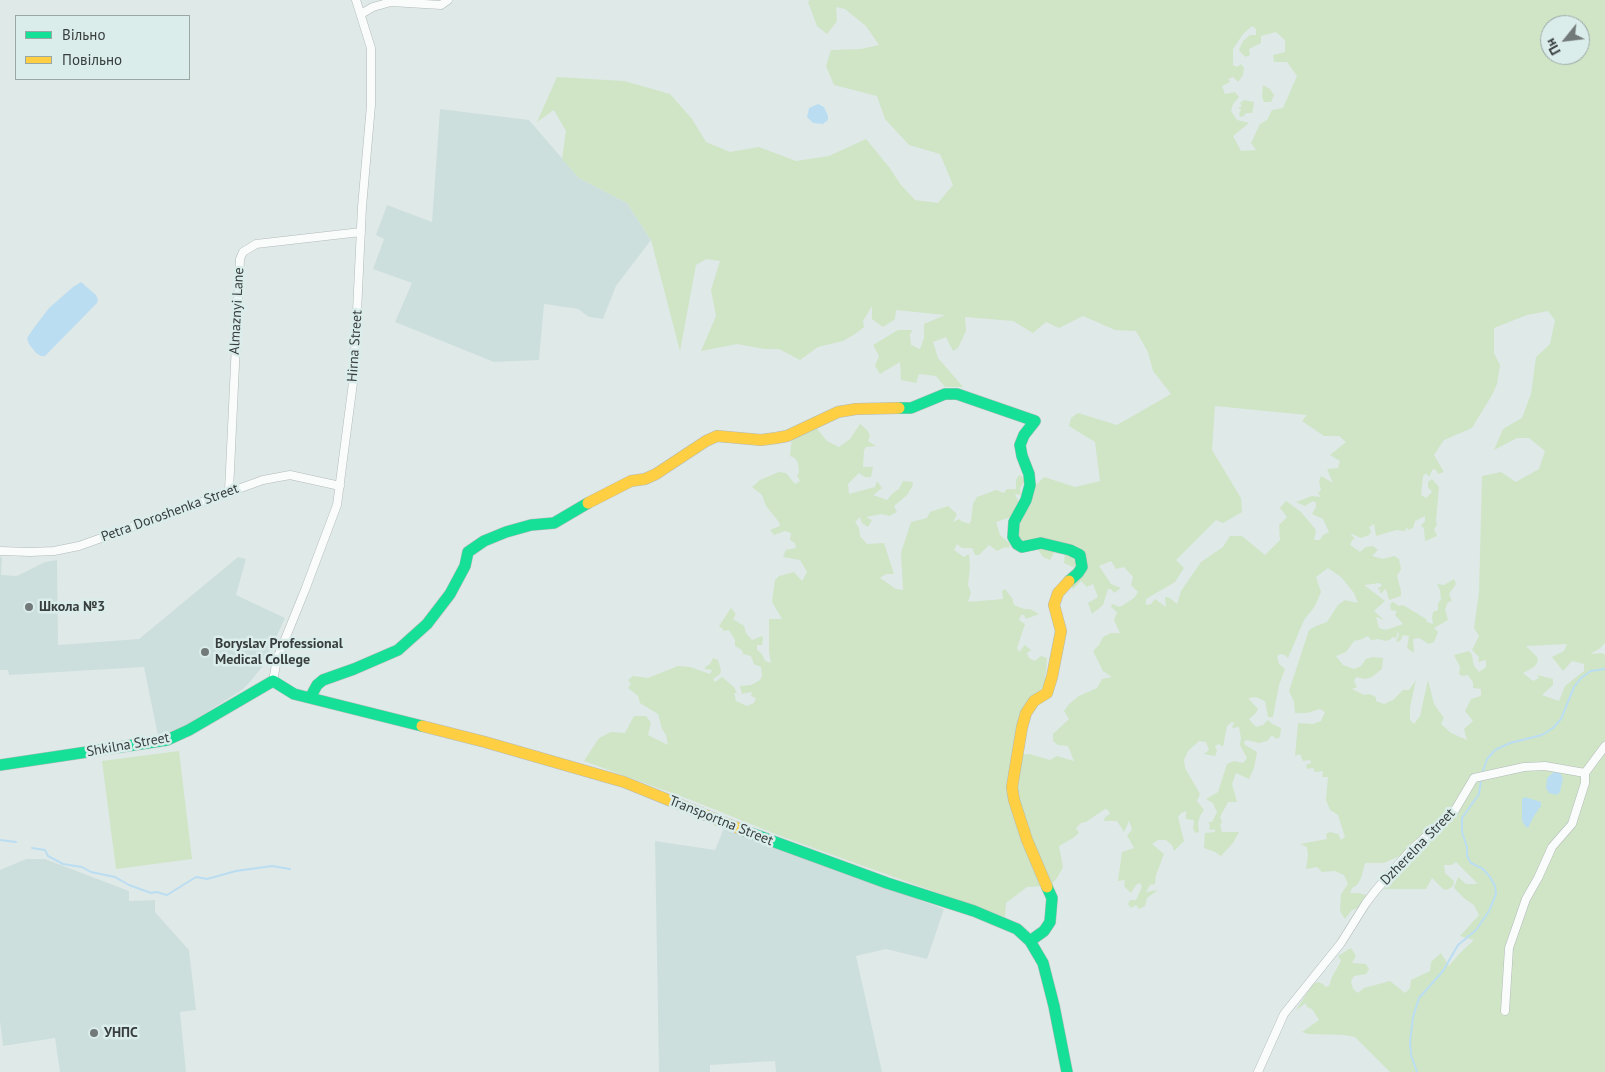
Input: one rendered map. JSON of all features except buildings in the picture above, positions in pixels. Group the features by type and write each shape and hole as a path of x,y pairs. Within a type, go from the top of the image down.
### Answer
{"street":[{"name":"Hirna Street","path":"272,681 276,659 333,519 340,486 354,375 361,232 371,105 371,48 356,0"},
{"path":"361,14 373,7 391,2 441,5 448,0"},
{"name":"Almaznyi Lane","path":"229,491 240,260 243,252 256,244 361,232"},
{"path":"310,698 317,685 323,680 398,650 427,624 450,594 465,566 468,552 484,541 531,525 554,523 613,489 630,481 645,479 656,474 706,441 718,436 761,440 776,438 786,436 838,412 856,409 911,408 945,394 957,394 1035,421 1024,434 1020,445 1022,456 1030,474 1030,485 1026,500 1014,522 1013,538 1022,547 1041,543 1070,550 1080,555 1082,567 1058,593 1054,605 1061,631 1052,676 1047,693 1034,701 1026,712 1012,787 1026,840 1052,898 1050,922 1044,931 1030,940"},
{"name":"Petra Doroshenka Street","path":"0,551 46,551 79,546 263,480 290,475 340,486"},
{"name":"Transportna Street","path":"272,681 294,694 484,742 624,782 783,846 1006,923 1024,933 1043,963 1067,1072"},
{"name":"Shkilna Street","path":"0,765 167,740 189,730 272,681"},
{"path":"1506,1011 1508,948 1526,899 1552,847 1572,824 1585,784 1585,773 1605,746"},
{"name":"Dzherelna Street","path":"1258,1072 1284,1014 1341,943 1376,890 1411,850 1454,810 1474,778 1524,767 1545,766 1585,773"}],"shaded area":[{"path":"440,109 529,120 579,178 627,203 651,240 616,286 603,319 589,317 578,309 544,304 539,360 494,362 395,322 412,283 373,269 384,239 376,235 387,205 432,222"},
{"name":"Boryslav Professional Medical College","path":"0,556 2,558 1,575 17,576 45,562 57,560 58,645 139,639 238,557 246,559 236,595 285,618 263,666 242,690 185,726 158,736 144,667 9,675 8,670 0,670"},
{"path":"724,828 944,909 927,959 886,949 856,956 882,1072 776,1072 775,1061 710,1065 710,1072 659,1072 655,841 715,850"},
{"path":"26,859 45,859 129,891 129,901 155,900 155,912 189,950 196,1010 180,1012 186,1072 60,1072 55,1038 3,1046 0,1021 0,870"}],"green space":[{"path":"810,0 1605,0 1605,643 1590,654 1602,653 1605,655 1605,1072 1390,1072 1355,1037 1302,1032 1319,1020 1312,1009 1307,1007 1306,1003 1296,1010 1313,984 1318,982 1325,987 1329,986 1341,961 1338,956 1351,948 1356,956 1352,963 1366,964 1369,969 1366,974 1354,976 1351,981 1353,989 1358,993 1364,988 1390,981 1405,993 1410,988 1411,980 1430,971 1431,962 1441,953 1449,966 1474,940 1460,936 1479,915 1474,905 1454,888 1458,877 1466,884 1477,883 1456,862 1451,865 1444,865 1445,873 1454,881 1453,886 1447,890 1443,889 1432,878 1426,889 1384,889 1420,851 1418,848 1384,863 1365,863 1361,878 1350,893 1366,895 1361,907 1352,910 1345,919 1340,911 1341,894 1348,884 1344,875 1335,871 1322,872 1317,867 1306,869 1307,847 1300,844 1327,839 1326,834 1330,832 1338,834 1341,840 1345,837 1338,815 1330,810 1326,800 1328,777 1322,777 1323,771 1315,772 1313,768 1307,769 1306,765 1311,763 1310,760 1303,761 1300,754 1295,756 1298,723 1313,724 1321,721 1325,712 1320,709 1307,713 1295,713 1294,702 1289,691 1309,630 1327,622 1338,605 1345,600 1358,603 1354,593 1341,577 1328,568 1316,577 1321,592 1315,606 1304,620 1288,658 1280,654 1277,656 1279,664 1285,669 1279,685 1273,717 1268,717 1265,701 1256,697 1248,698 1258,709 1249,719 1256,727 1263,725 1268,720 1281,728 1280,737 1276,739 1272,735 1267,741 1259,743 1247,740 1244,742 1245,745 1257,752 1254,768 1249,779 1236,773 1232,784 1237,802 1228,802 1220,817 1222,832 1239,832 1233,843 1221,856 1204,848 1205,833 1215,832 1215,829 1209,829 1210,825 1208,822 1212,822 1217,812 1213,803 1206,799 1218,792 1227,764 1234,761 1243,763 1247,758 1240,745 1239,727 1232,728 1234,722 1232,722 1227,726 1223,747 1219,744 1215,746 1217,751 1215,756 1204,754 1209,750 1206,742 1199,741 1188,751 1184,760 1185,768 1200,794 1197,801 1204,810 1198,823 1199,832 1196,833 1193,829 1194,820 1186,819 1186,811 1178,817 1184,841 1174,851 1172,845 1166,840 1158,840 1152,844 1164,854 1156,875 1155,884 1150,885 1146,892 1158,890 1147,898 1145,906 1139,909 1136,905 1131,908 1128,904 1130,900 1136,900 1142,887 1140,883 1136,885 1131,893 1124,886 1125,880 1118,881 1122,852 1134,848 1127,835 1132,830 1131,826 1129,821 1124,832 1117,821 1104,821 1105,817 1110,814 1105,809 1086,822 1081,823 1076,828 1079,833 1059,846 1063,867 1050,886 1027,887 1006,903 1005,917 783,837 691,800 584,761 599,738 611,732 625,733 634,716 646,716 651,723 648,735 668,745 658,714 640,703 638,696 628,688 631,684 628,680 633,676 648,678 678,666 690,667 710,674 712,670 705,669 705,667 710,664 713,658 718,660 721,670 720,674 713,679 715,682 722,677 734,687 737,693 734,693 736,701 747,706 754,703 756,698 751,696 752,692 742,694 740,686 751,685 760,680 762,676 761,667 754,664 751,656 743,654 742,650 735,646 735,640 729,630 723,631 719,626 731,608 736,614 733,619 744,626 746,633 752,640 762,636 762,645 757,645 757,650 762,654 765,661 771,663 769,619 782,619 772,602 775,580 779,576 794,572 802,581 807,572 800,560 783,557 786,550 796,548 795,543 790,540 791,533 785,531 774,535 770,530 780,526 779,522 766,506 762,495 752,487 760,480 779,472 786,473 795,484 800,481 797,475 799,473 798,463 795,458 790,456 792,436 814,425 827,441 839,447 850,439 860,424 867,430 870,436 868,441 876,446 866,447 864,450 863,467 873,467 871,477 865,477 859,473 848,484 849,494 875,487 877,481 882,488 873,495 887,500 899,489 903,481 913,482 907,495 894,506 897,512 889,516 882,514 866,517 872,520 868,527 862,523 860,517 855,522 859,528 860,536 867,544 884,543 894,574 886,574 880,578 896,589 903,590 901,553 911,522 927,518 930,512 948,506 957,514 953,522 959,519 969,524 973,504 977,497 996,490 1004,493 1007,489 1016,489 1016,480 1019,475 1022,476 1025,481 1020,488 1021,495 1015,494 1019,503 1014,516 996,522 1000,535 1010,544 1009,548 1005,547 997,551 989,545 979,555 975,555 972,548 962,548 957,544 954,550 964,557 969,554 968,585 971,593 968,602 1003,599 1002,591 1005,589 1012,598 1014,605 1030,609 1039,614 1026,619 1024,615 1021,615 1019,620 1025,624 1017,648 1019,652 1025,645 1031,650 1027,653 1029,658 1035,661 1041,656 1047,658 1045,684 1018,719 1018,736 1014,755 1029,754 1050,760 1057,756 1074,761 1068,746 1058,745 1053,741 1053,734 1069,719 1064,711 1069,704 1079,696 1097,688 1102,679 1112,677 1103,671 1093,651 1103,637 1111,633 1120,633 1114,620 1117,612 1111,607 1112,604 1120,607 1134,598 1138,592 1131,585 1133,577 1124,567 1116,569 1111,561 1099,566 1111,584 1121,588 1114,593 1111,589 1108,589 1103,605 1092,614 1088,603 1098,597 1093,584 1087,587 1081,581 1073,589 1070,584 1085,565 1073,567 1064,563 1065,554 1058,554 1056,549 1050,560 1043,557 1039,551 1039,540 1020,540 1017,534 1018,523 1031,504 1034,487 1044,477 1075,487 1100,481 1095,442 1069,426 1071,418 1078,413 1117,425 1171,394 1153,371 1148,352 1136,331 1115,330 1083,316 1059,328 1046,322 1033,333 1013,321 965,317 966,331 958,348 953,351 946,337 933,342 938,358 963,387 945,387 936,376 919,374 916,383 901,380 900,362 880,374 875,366 879,356 873,345 898,330 913,330 910,334 911,345 920,349 924,338 924,324 945,315 896,310 895,319 883,327 872,319 872,306 863,321 864,327 855,334 843,341 818,347 800,360 779,349 764,349 737,344 701,351 716,316 711,290 720,261 706,259 696,265 680,351 651,240 627,203 579,178 562,159 566,131 554,110 537,122 557,77 624,81 670,94 692,119 706,142 730,152 759,147 796,161 829,156 866,139 901,185 915,200 938,203 953,185 940,154 909,145 885,119 877,96 834,85 826,66 831,50 861,49 879,45 866,26 845,9 836,7 837,21 827,34 817,26 808,2","holes":["1252,26 1256,29 1256,35 1250,35 1243,41 1239,50 1245,57 1250,55 1249,49 1261,43 1261,36 1276,32 1285,40 1285,52 1273,55 1274,62 1287,62 1297,76 1283,108 1272,110 1267,120 1260,124 1251,143 1256,150 1241,151 1233,136 1249,123 1237,120 1231,111 1233,104 1239,97 1235,92 1225,94 1222,86 1230,82 1228,79 1233,77 1238,82 1243,75 1244,68 1241,64 1237,67 1233,65 1233,49 1243,34","1548,311 1555,320 1550,344 1536,357 1531,394 1522,418 1503,429 1494,450 1517,438 1529,438 1545,451 1539,469 1516,482 1501,472 1482,476 1479,592 1474,628 1479,636 1472,650 1479,657 1478,662 1486,660 1486,667 1479,672 1474,666 1472,655 1469,651 1454,655 1460,667 1459,674 1462,676 1468,675 1473,682 1473,688 1481,689 1481,696 1471,699 1465,711 1473,721 1464,729 1467,740 1451,733 1441,724 1444,718 1434,704 1428,680 1420,716 1414,724 1410,720 1410,707 1416,680 1409,690 1403,690 1393,700 1384,704 1376,701 1376,697 1369,694 1364,695 1352,689 1357,687 1354,681 1356,677 1365,679 1372,677 1382,669 1383,658 1373,657 1366,659 1361,666 1354,669 1343,665 1336,656 1346,652 1354,641 1368,636 1371,640 1386,641 1392,637 1396,638 1398,631 1399,634 1396,642 1400,641 1403,635 1409,636 1407,648 1414,653 1413,639 1419,638 1429,644 1434,642 1438,632 1434,628 1448,620 1445,609 1448,602 1452,601 1449,594 1456,584 1454,579 1444,585 1437,584 1441,599 1438,604 1438,610 1433,612 1433,624 1427,622 1426,619 1403,605 1399,606 1393,602 1390,604 1391,610 1397,611 1395,615 1403,624 1386,630 1379,628 1376,617 1384,620 1374,611 1385,601 1364,585 1380,583 1382,586 1378,590 1380,589 1380,593 1382,593 1386,589 1389,600 1401,596 1397,576 1401,569 1399,559 1394,556 1383,559 1372,556 1378,550 1373,546 1366,547 1360,552 1350,545 1352,540 1355,539 1350,533 1361,538 1369,535 1371,532 1369,527 1374,524 1376,536 1396,530 1405,531 1407,527 1408,530 1413,528 1415,521 1425,516 1425,521 1421,526 1424,528 1425,541 1437,536 1434,529 1437,525 1439,487 1432,479 1428,482 1428,487 1432,492 1426,498 1421,495 1423,476 1426,473 1429,477 1433,469 1438,474 1444,472 1434,455 1444,440 1472,428 1492,395 1497,384 1500,365 1494,353 1494,328 1527,315","1215,406 1307,415 1302,421 1324,436 1339,436 1346,442 1330,455 1340,461 1338,468 1327,469 1333,483 1321,476 1319,482 1321,490 1318,493 1321,497 1312,496 1296,502 1305,506 1313,501 1316,503 1312,514 1323,519 1329,532 1323,535 1320,540 1314,540 1316,530 1301,512 1286,501 1280,508 1287,517 1279,525 1280,540 1265,555 1242,536 1230,536 1223,547 1201,562 1181,591 1177,604 1170,598 1165,597 1166,607 1155,599 1151,604 1146,605 1146,599 1175,582 1184,568 1176,560 1216,520 1223,523 1242,512 1241,498 1212,450","1567,644 1564,651 1552,657 1563,671 1572,661 1584,664 1584,671 1565,686 1559,701 1542,695 1553,685 1553,679 1537,675 1539,678 1533,681 1523,673 1534,667 1538,658 1526,646"]},
{"path":"1263,85 1270,89 1274,95 1271,102 1264,102 1262,97"},
{"path":"1244,100 1254,102 1253,109 1252,113 1246,113 1240,117 1241,110 1238,107 1242,107 1240,103"},
{"path":"179,751 192,859 116,869 102,761"}],"water":[{"path":"818,104 824,107 828,116 828,120 823,124 813,123 807,117 809,108"},
{"path":"81,282 96,295 97,303 45,356 41,356 29,344 27,338 49,308"},
{"path":"1554,772 1560,773 1563,778 1560,792 1557,795 1549,793 1546,788 1547,778"},
{"path":"1525,797 1541,802 1541,806 1528,828 1522,821 1522,799"}],"waterway":[{"path":"1483,771 1487,759 1495,750 1510,743 1542,735 1553,728 1561,719 1574,687 1581,678 1591,671 1605,669"},
{"path":"1417,1072 1411,1055 1410,1042 1413,1017 1419,998 1443,971 1458,945 1476,930 1489,911 1496,894 1495,886 1490,877 1483,869 1471,863 1467,856 1467,847 1462,832 1462,818 1479,794 1481,780"},
{"path":"0,840 16,842"},
{"path":"32,848 45,850 48,856 63,864 82,867 91,872 115,877 129,885 151,893 157,892 167,895 196,877 207,879 236,871 272,866 290,869"}],"traffic: fast":[{"path":"899,408 911,408 945,394 957,394 1035,421 1024,435 1020,445 1029,474 1030,485 1026,500 1014,522 1013,537 1017,544 1022,547 1041,543 1070,550 1080,555 1082,567 1069,581"},
{"path":"310,698 317,685 323,680 398,650 427,624 450,594 465,566 468,552 484,541 506,532 531,525 554,523 588,503"},
{"path":"0,765 167,740 189,730 273,681 294,694 422,726"},
{"path":"745,831 887,883 974,911 1017,929 1030,941 1043,963 1067,1072"},
{"path":"1030,941 1044,931 1050,922 1052,898 1047,887"}],"traffic: slow":[{"path":"588,503 631,481 645,479 656,474 706,441 717,436 761,440 776,438 787,436 838,412 856,409 899,408"},
{"path":"1047,887 1027,840 1014,800 1012,787 1026,713 1034,701 1047,693 1052,677 1061,631 1054,605 1058,593 1069,581"},
{"path":"422,726 624,782 745,831"}],"place":[{"name":"Школа №3","path":"29,607"},
{"name":"Boryslav Professional Medical College","path":"205,652"},
{"name":"УНПС","path":"94,1033"}]}
